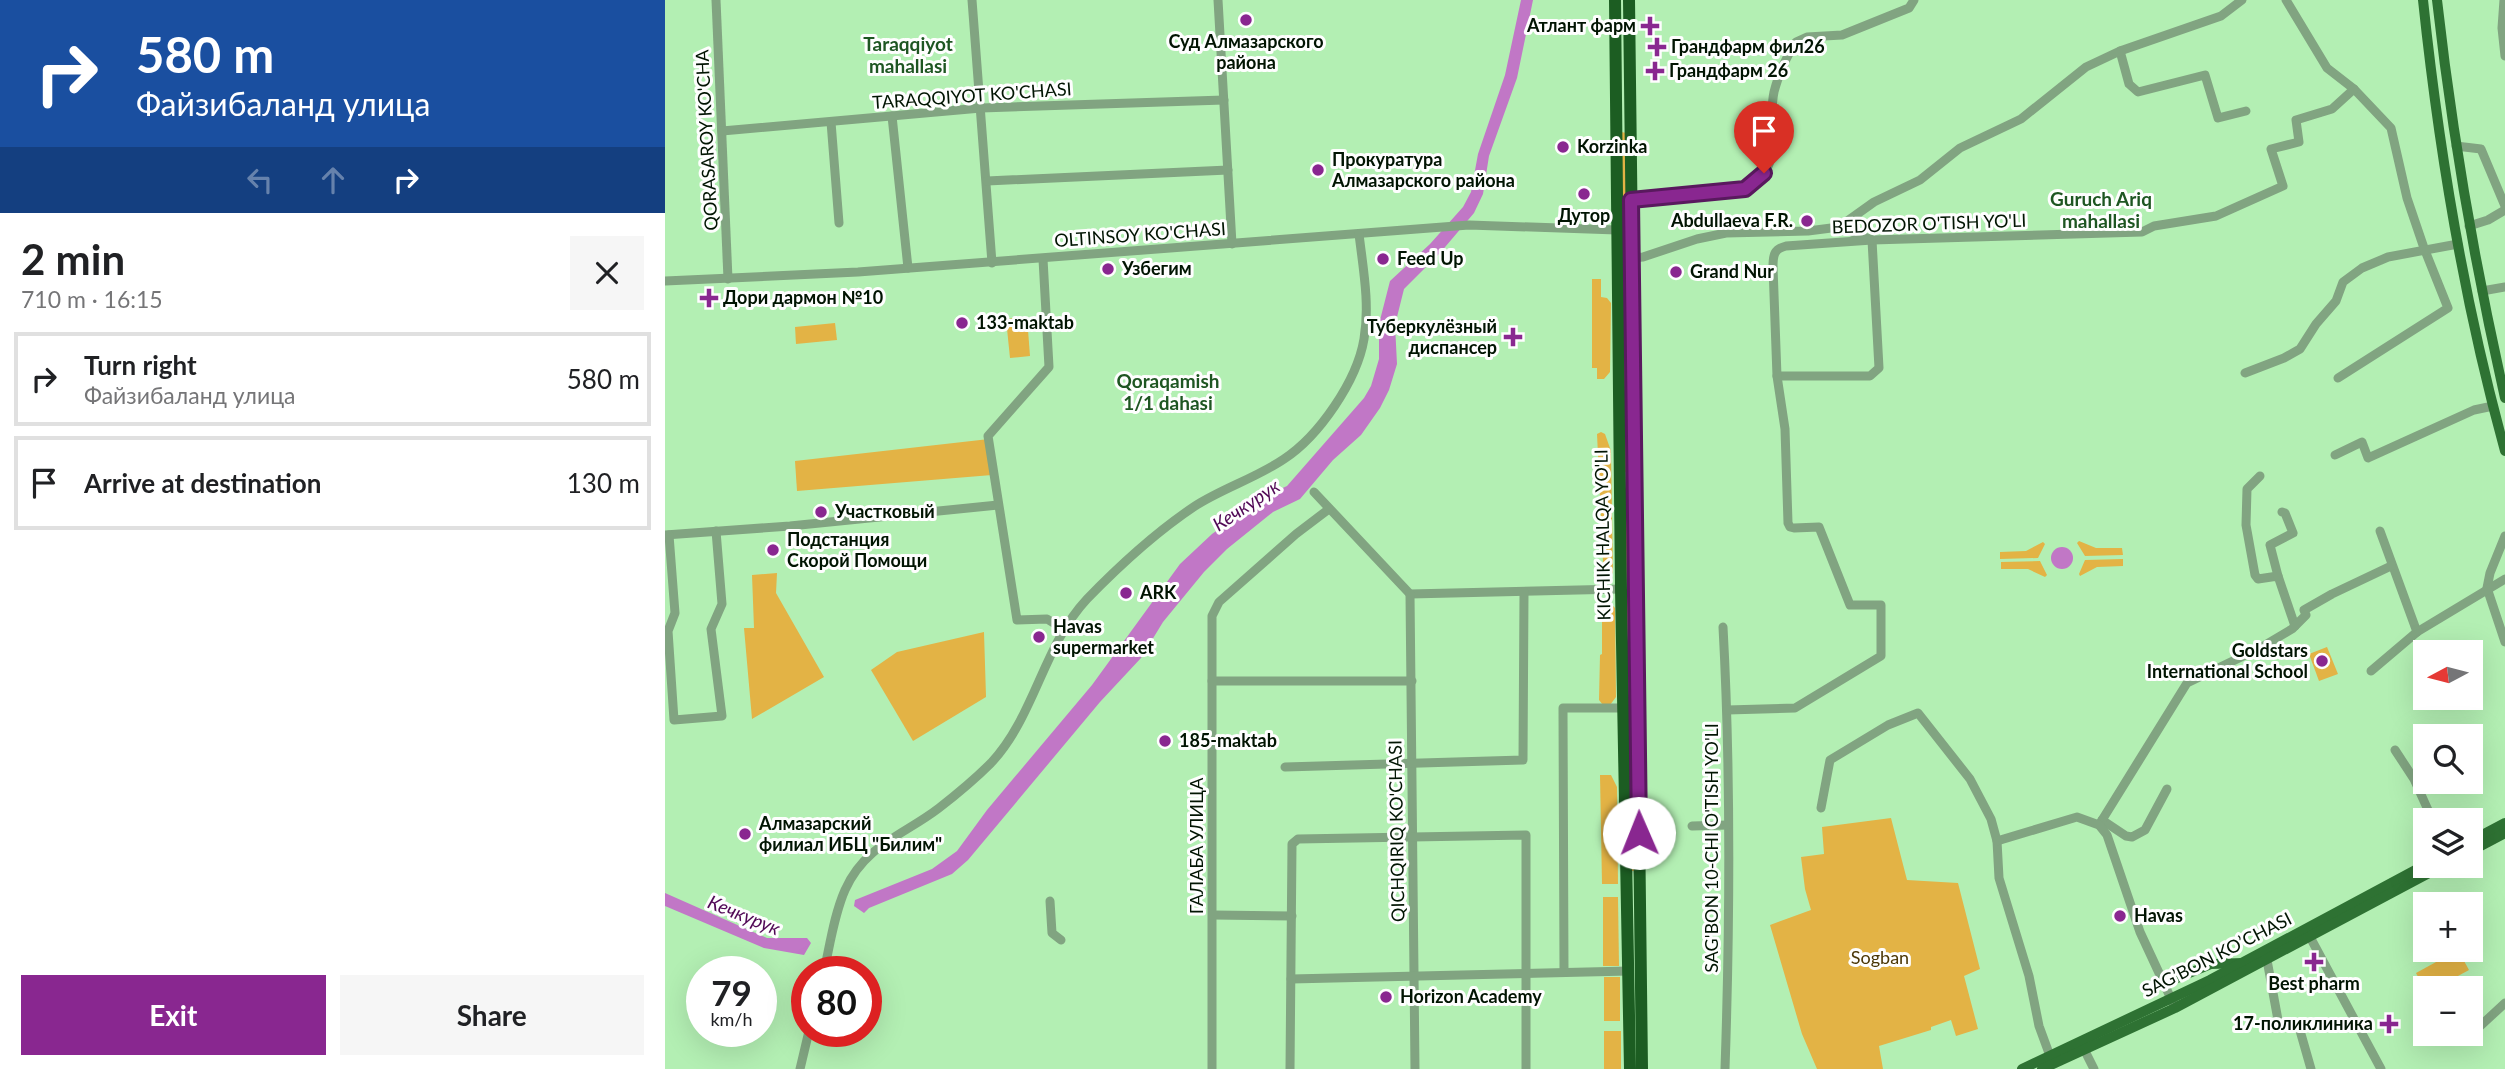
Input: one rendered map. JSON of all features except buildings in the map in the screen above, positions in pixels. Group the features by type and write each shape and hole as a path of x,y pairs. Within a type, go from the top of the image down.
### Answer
{"highway":[{"name":"KICHIK HALQA YO'LI","path":"1615,0 1623,709 1634,881 1629,971 1636,1044 1642,1069"},
{"name":"KICHIK HALQA YO'LI","path":"1629,0 1635,476 1636,1044 1630,1069"},
{"path":"1616,123 1630,124"},
{"path":"1619,476 1635,476"}],"main road":[{"path":"2505,398 2469,226 2435,0 2425,0 2432,74 2458,244 2505,451"},
{"path":"2432,74 2438,69 2446,73"},
{"path":"2483,835 2505,823"},
{"path":"2483,845 2505,833"},
{"name":"SAG’BON KO’CHASI","path":"2022,1069 2174,1004 2243,963 2413,871"},
{"name":"SAG’BON KO’CHASI","path":"2042,1069 2267,960 2420,878"},
{"path":"2163,979 2175,979 2211,964 2243,963"}],"street":[{"name":"QORASAROY KO'CHA","path":"716,0 728,279"},
{"path":"972,0 992,263"},
{"path":"1217,0 1232,244"},
{"path":"1631,200 1745,189 1752,185 1764,173 1771,159 1774,90 1796,42 1807,37 1842,35 1909,8 1914,0"},
{"path":"1632,258 1725,233 1808,231 1839,227 1874,202 1920,180 1960,148 2021,119 2087,68 2120,51 2221,16 2242,0"},
{"path":"2286,0 2327,68 2354,89 2391,128 2407,198 2448,308 2339,378"},
{"path":"2504,0 2502,27 2505,56"},
{"path":"2120,51 2129,83 2138,92 2205,75 2218,118 2246,111"},
{"name":"BEDOZOR O'TISH YO'LI","path":"1777,376 1773,259 1777,249 1786,246 1872,240 2142,232 2154,226 2216,216 2283,186 2271,149 2299,142 2296,120 2332,109 2354,89"},
{"name":"TARAQQIYOT KO'CHASI","path":"722,131 981,108 1224,100"},
{"path":"893,116 908,268"},
{"path":"831,122 839,223"},
{"path":"2456,146 2481,149 2505,208 2488,220 2469,226"},
{"path":"986,181 1229,170"},
{"name":"OLTINSOY KO'CHASI","path":"665,281 992,263 1469,225 1617,230"},
{"path":"1727,710 1795,708 1881,656 1881,605 1850,605 1819,527 1794,528 1790,527 1789,523 1785,429 1777,376 1870,376 1879,368 1872,240 1839,227"},
{"path":"828,956 837,914 847,886 871,853 938,809 998,754 1019,724 1065,629 1085,601 1182,515 1214,495 1282,461 1298,448 1326,416 1350,379 1364,340 1367,301 1359,234"},
{"path":"2245,373 2300,349 2316,324 2336,301 2343,282 2363,268 2388,257 2424,248 2458,244"},
{"path":"1043,259 1049,365 988,436 1017,620 1047,619 1065,629"},
{"path":"2481,291 2505,287"},
{"path":"2335,455 2362,442 2368,457 2474,410 2493,406"},
{"path":"2260,476 2246,489 2246,525 2255,575 2258,579 2278,576"},
{"path":"1314,492 1410,594 1621,589"},
{"path":"716,531 722,604 711,629 722,716 669,721 668,631 675,613 667,535 716,531 843,522 998,505"},
{"name":"ГАЛАБА УЛИЦА","path":"1212,1069 1212,616 1219,602 1296,534 1329,509"},
{"path":"2282,512 2285,513 2293,533 2270,545 2295,626"},
{"path":"2380,531 2417,632"},
{"path":"2505,536 2487,588 2505,642"},
{"path":"2100,822 2187,683 2260,648 2295,626 2306,615 2304,610 2391,566"},
{"path":"2371,671 2417,632 2505,579"},
{"path":"1286,767 1523,761 1524,592"},
{"name":"QICHQIRIQ KO'CHASI","path":"1410,594 1415,1069"},
{"name":"SAG'BON 10-CHI O'TISH YO'LI","path":"1723,627 1728,825 1725,1069"},
{"path":"1212,681 1412,681"},
{"path":"1564,972 1563,708 1623,709"},
{"path":"1821,808 1830,760 1888,724 1918,713 1970,779 1991,819 1997,841 1999,878 2029,976 2039,1026 2050,1056"},
{"path":"2395,750 2414,779 2427,808"},
{"path":"1997,841 2077,817 2100,822 2126,836 2138,834 2145,830 2167,789"},
{"path":"2100,822 2107,835 2140,932 2174,1004"},
{"path":"1692,826 1728,825"},
{"path":"1290,1069 1292,844 1298,839 1526,835 1526,1069"},
{"path":"1050,901 1052,933 1061,940"},
{"path":"1213,915 1292,916"},
{"path":"2310,937 2382,1069"},
{"path":"2267,960 2278,1020 2283,1025 2299,1027 2311,1069"},
{"path":"1291,979 1629,971"},
{"path":"2483,1023 2505,1003"},
{"path":"800,1069 805,1047"},
{"path":"2084,1049 2094,1069"}],"green space":[{"path":"1621,132 1627,133 1629,472 1625,472"},
{"path":"1592,279 1601,279 1601,297 1607,298 1611,303 1610,372 1604,379 1597,379 1597,368 1592,368"},
{"path":"1027,317 1030,356 1010,358 1006,319"},
{"path":"835,323 837,340 796,344 795,327"},
{"path":"1597,434 1605,434 1611,451 1613,572 1607,583 1604,583"},
{"path":"989,439 992,475 797,491 795,461"},
{"path":"1625,488 1630,488 1636,871 1632,871"},
{"path":"2079,541 2096,548 2122,548 2123,555 2085,556 2077,543"},
{"path":"2043,542 2045,544 2038,558 2000,559 2000,552 2026,551"},
{"path":"2123,559 2123,566 2097,567 2080,576 2079,574 2085,560"},
{"path":"2040,561 2047,575 2045,577 2028,569 2001,569 2001,562"},
{"path":"777,573 776,593 824,677 752,719 744,628 754,628 752,575"},
{"path":"1607,599 1615,608 1616,697 1610,705 1603,705 1599,700 1602,600"},
{"path":"984,632 986,697 913,741 871,670 897,652"},
{"path":"2327,647 2338,674 2319,681 2309,654"},
{"path":"1600,775 1611,775 1617,787 1618,884 1602,884"},
{"name":"Sogban","path":"1891,818 1907,880 1958,883 1980,969 1964,976 1978,1029 1956,1036 1951,1020 1931,1027 1931,1030 1879,1046 1883,1069 1817,1069 1802,1034 1770,925 1811,910 1801,857 1824,854 1822,827"},
{"path":"1603,897 1618,897 1619,966 1603,966"},
{"path":"2436,962 2465,962 2469,970 2458,976 2418,976 2416,973"},
{"path":"1604,977 1620,977 1620,1021 1604,1021"},
{"path":"1604,1031 1621,1031 1621,1069 1604,1069"}],"shaded area":[{"path":"1521,0 1533,0 1517,78 1489,156 1483,194 1474,213 1404,289 1395,325 1397,364 1380,408 1361,435 1333,460 1300,499 1273,512 1227,549 1204,572 1163,622 1141,658 1100,702 968,860 952,874 869,908 864,913 854,906 855,900 932,869 957,851 987,810 1092,685 1180,564 1212,534 1265,496 1287,486 1364,398 1371,386 1379,359 1379,324 1390,281 1430,244 1463,207 1471,192 1478,154 1505,75"},
{"path":"2062,547 2070,550 2073,558 2070,566 2062,569 2054,566 2051,558 2054,550"},
{"path":"665,893 767,938 807,938 811,943 804,955 764,948 665,906"}],"place":[{"name":"Суд Алмазарского района","path":"1246,20"},
{"name":"Атлант фарм","path":"1650,26"},
{"name":"Грандфарм фил26","path":"1657,47"},
{"name":"Грандфарм 26","path":"1655,71"},
{"name":"Korzinka","path":"1563,147"},
{"name":"Прокуратура Алмазарского района","path":"1318,170"},
{"name":"Дутор","path":"1584,194"},
{"name":"Abdullaeva F.R.","path":"1807,221"},
{"name":"Feed Up","path":"1383,259"},
{"name":"Узбегим","path":"1108,269"},
{"name":"Grand Nur","path":"1676,272"},
{"name":"Дори дармон №10","path":"709,298"},
{"name":"133-maktab","path":"962,323"},
{"name":"Туберкулёзный диспансер","path":"1513,337"},
{"name":"Участковый","path":"821,512"},
{"name":"Подстанция Скорой Помощи","path":"773,550"},
{"name":"ARK","path":"1126,593"},
{"name":"Havas supermarket","path":"1039,637"},
{"name":"Goldstars International School","path":"2322,661"},
{"name":"185-maktab","path":"1165,741"},
{"name":"Алмазарский филиал ИБЦ \"Билим\"","path":"745,834"},
{"name":"Havas","path":"2120,916"},
{"name":"Best pharm","path":"2314,962"},
{"name":"Horizon Academy","path":"1386,997"},
{"name":"17-поликлиника","path":"2389,1024"}],"district":[{"name":"Taraqqiyot mahallasi","path":"908,55"},
{"name":"Guruch Ariq mahallasi","path":"2101,210"},
{"name":"Qoraqamish 1/1 dahasi","path":"1168,392"}],"route":[{"path":"1639,833 1631,200 1745,189 1764,173"}],"water label":[{"name":"Кечкурук","path":"1246,505"},
{"name":"Кечкурук","path":"744,915"}]}
